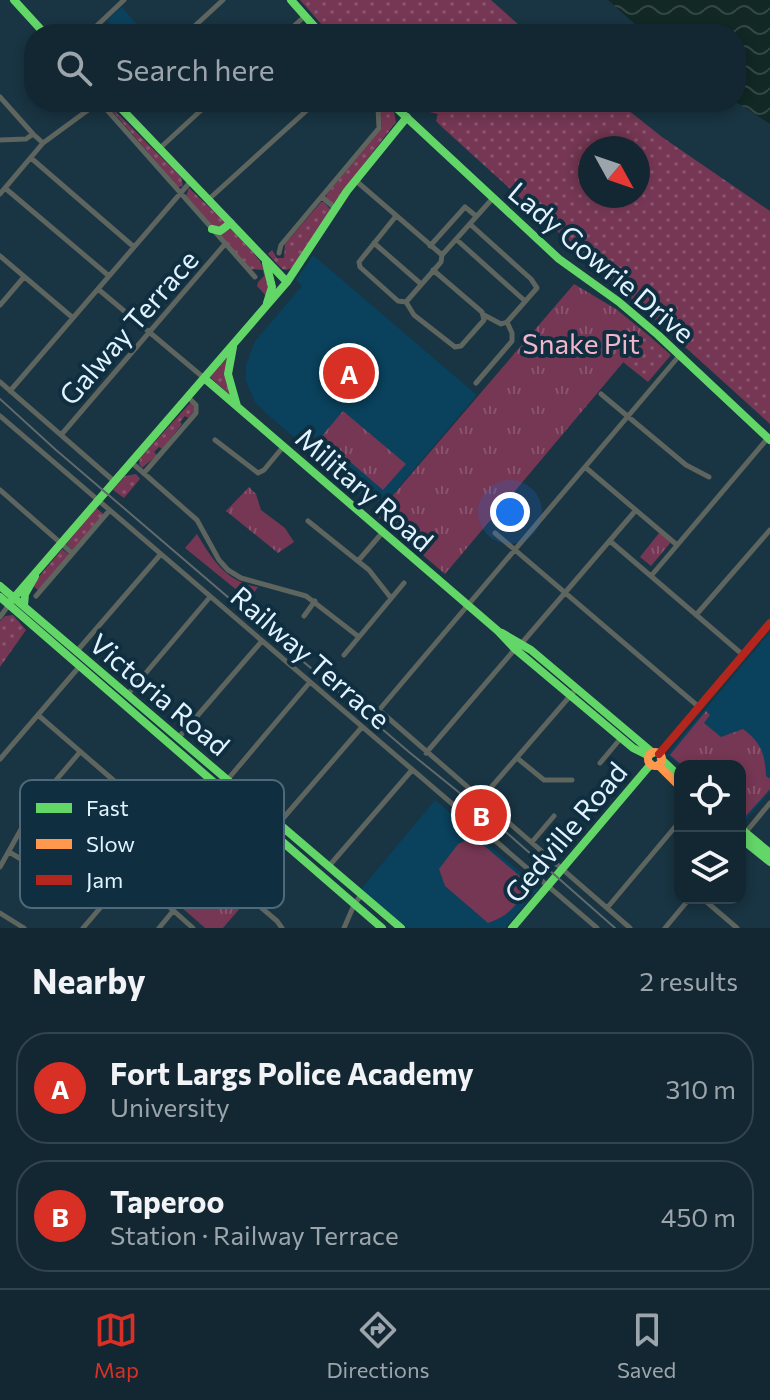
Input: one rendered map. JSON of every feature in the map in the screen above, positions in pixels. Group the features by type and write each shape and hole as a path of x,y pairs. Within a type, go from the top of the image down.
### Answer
{"main road":[{"path":"14,0 36,24"},
{"path":"291,0 312,24"},
{"path":"125,112 287,282"},
{"path":"398,128 399,112"},
{"name":"Lady Gowrie Drive","path":"401,112 577,275 618,301 769,439"},
{"path":"11,601 287,282 355,180 398,128 410,121"},
{"path":"212,229 220,231 231,223"},
{"path":"265,260 272,287 266,306"},
{"path":"234,343 228,374 238,408"},
{"name":"Military Road","path":"204,378 467,605 674,773"},
{"path":"190,394 216,388"},
{"path":"24,606 25,594 35,576"},
{"name":"Victoria Road","path":"0,586 11,601 79,667 209,780"},
{"name":"Victoria Road","path":"0,597 24,606 227,780"},
{"name":"Gedville Road","path":"512,928 770,623"},
{"path":"101,673 106,682 105,689"},
{"name":"Military Road","path":"574,692 621,738 655,759 674,780"},
{"name":"Victoria Road","path":"284,829 401,928"},
{"path":"746,837 770,853"},
{"path":"746,838 770,862"},
{"name":"Victoria Road","path":"284,845 382,928"}],"street":[{"path":"99,24 124,0"},
{"path":"197,24 223,0"},
{"path":"296,24 305,16"},
{"path":"0,97 43,143"},
{"path":"0,194 43,143 86,112"},
{"path":"109,112 255,277"},
{"path":"160,148 199,112"},
{"path":"209,199 305,112"},
{"path":"279,253 281,245 379,128 378,112"},
{"path":"0,140 26,139 33,134"},
{"path":"31,158 134,247"},
{"path":"355,180 442,255"},
{"path":"10,391 191,181"},
{"path":"5,188 109,276"},
{"path":"322,197 336,209"},
{"path":"406,302 441,262 442,255 493,198"},
{"path":"430,246 465,207 476,216"},
{"path":"396,216 360,259 360,267 398,301 406,302"},
{"path":"433,270 484,315 501,324 507,322 537,288 471,225"},
{"path":"457,240 526,301"},
{"path":"373,243 421,284"},
{"name":"Galway Terrace","path":"61,435 225,244"},
{"path":"0,256 73,318"},
{"path":"0,305 24,277"},
{"path":"98,289 204,378"},
{"path":"406,302 414,315 455,347 461,346 484,320 484,315"},
{"path":"476,383 512,341 507,322"},
{"path":"467,605 679,356"},
{"path":"0,382 115,482"},
{"path":"144,473 196,413 196,405 190,394"},
{"path":"601,394 686,465 709,477"},
{"name":"Railway Terrace","path":"0,416 597,928"},
{"path":"651,576 769,439"},
{"path":"215,440 258,473 283,447"},
{"path":"131,462 197,520 228,570 241,578 291,591 315,601 359,637"},
{"path":"585,467 677,545"},
{"path":"0,490 72,553"},
{"path":"426,753 636,510"},
{"path":"36,596 109,511"},
{"path":"308,521 369,570 391,598"},
{"path":"696,615 770,530"},
{"path":"358,561 382,533"},
{"path":"495,533 699,707"},
{"path":"610,541 743,655"},
{"path":"76,652 160,555"},
{"path":"344,655 404,583"},
{"path":"127,695 210,597"},
{"path":"0,617 11,601"},
{"path":"304,616 315,601"},
{"name":"Railway Terrace","path":"467,605 379,710 630,928"},
{"path":"178,739 262,641"},
{"path":"0,759 79,667"},
{"path":"227,780 310,682"},
{"path":"481,799 574,692"},
{"path":"38,715 113,780"},
{"path":"284,817 362,727"},
{"path":"600,763 621,738"},
{"path":"56,780 80,752"},
{"path":"517,758 544,780 572,780"},
{"path":"329,867 412,770"},
{"path":"209,780 216,771"},
{"path":"744,832 770,803"},
{"path":"532,842 554,816"},
{"path":"607,908 674,828"},
{"path":"0,867 20,832"},
{"path":"9,852 20,858"},
{"path":"344,928 361,895"},
{"path":"665,928 685,904"},
{"path":"709,904 737,928"},
{"path":"83,928 100,908"},
{"path":"170,908 193,928"},
{"path":"262,908 282,928"},
{"path":"159,928 173,911"},
{"path":"0,913 24,928"}],"shaded area":[{"path":"122,7 136,24 110,24 107,20"},
{"path":"313,255 477,395 383,506 371,496 367,500 268,415 255,402 246,381 246,365 255,341 302,286 296,280"},
{"path":"770,632 770,792 746,820 746,760 674,760 667,755"},
{"path":"435,800 539,888 505,928 407,928 361,889"}],"green space":[{"path":"300,0 491,0 518,24 321,24"},
{"path":"113,112 181,177 183,186 178,187"},
{"path":"380,112 394,112 396,122 333,204 326,198 327,194 382,127"},
{"path":"430,112 631,112 770,211 770,424 443,128 436,121 438,114"},
{"path":"189,188 226,223 225,226 221,229 212,226 186,196"},
{"path":"321,202 331,210 294,267 282,269 268,254 272,250 277,258 284,258 285,244"},
{"path":"231,229 264,268 269,287 267,297 257,286 264,276 263,270 250,269 219,234"},
{"name":"Snake Pit","path":"574,284 616,309 647,334 445,574 376,515"},
{"path":"647,334 671,355 648,382 623,362"},
{"path":"228,357 226,378 233,398 210,377"},
{"path":"190,403 194,411 188,418 185,416 162,449 159,447 154,452 157,455 142,468 140,458"},
{"path":"343,411 406,464 383,490 321,437"},
{"path":"136,474 140,479 124,498 113,490 125,476"},
{"path":"249,487 256,494 261,510 285,528 294,542 278,553 226,511"},
{"path":"96,508 105,515 74,551 66,544"},
{"path":"659,533 671,542 651,566 640,557"},
{"path":"197,534 214,560 229,575 258,587 249,600 185,548"},
{"path":"62,549 70,555 39,591 32,585"},
{"path":"13,615 26,630 0,667 0,621 5,616"},
{"path":"706,711 710,715 704,723 721,737 743,729 754,739 763,755 770,789 746,816 746,760 676,760 670,755"},
{"path":"474,837 521,877 521,893 514,906 502,917 488,923 445,886 439,869 458,844"},
{"path":"182,908 240,908 223,928 205,928"}],"water":[{"path":"608,0 770,0 770,124 746,108 746,24 635,24"}],"railway":[{"path":"0,399 615,928"}],"traffic: fast":[{"path":"14,0 36,24"},
{"path":"291,0 312,24"},
{"path":"125,112 287,282"},
{"path":"401,112 559,259 619,302 658,335 770,440"},
{"path":"12,600 287,282 347,191 407,117"},
{"path":"212,229 220,231 231,223"},
{"path":"266,263 272,287 267,303"},
{"path":"233,347 228,374 237,406"},
{"path":"204,378 498,631 515,649 633,748 649,756"},
{"path":"24,606 25,594 35,576"},
{"path":"0,586 227,780"},
{"path":"0,597 211,780"},
{"path":"502,633 531,650 653,753"},
{"path":"661,759 674,771"},
{"path":"512,928 651,764"},
{"path":"284,828 401,928"},
{"path":"745,832 770,853"},
{"path":"284,843 382,928"},
{"path":"746,843 770,862"}],"traffic: slow":[{"path":"655,752 662,759 655,766 648,759 655,752"},
{"path":"658,765 674,781"}],"traffic: jam":[{"path":"659,754 770,623"}],"place":[{"name":"Fort Largs Police Academy","path":"349,373"},
{"name":"Taperoo","path":"481,815"}]}
